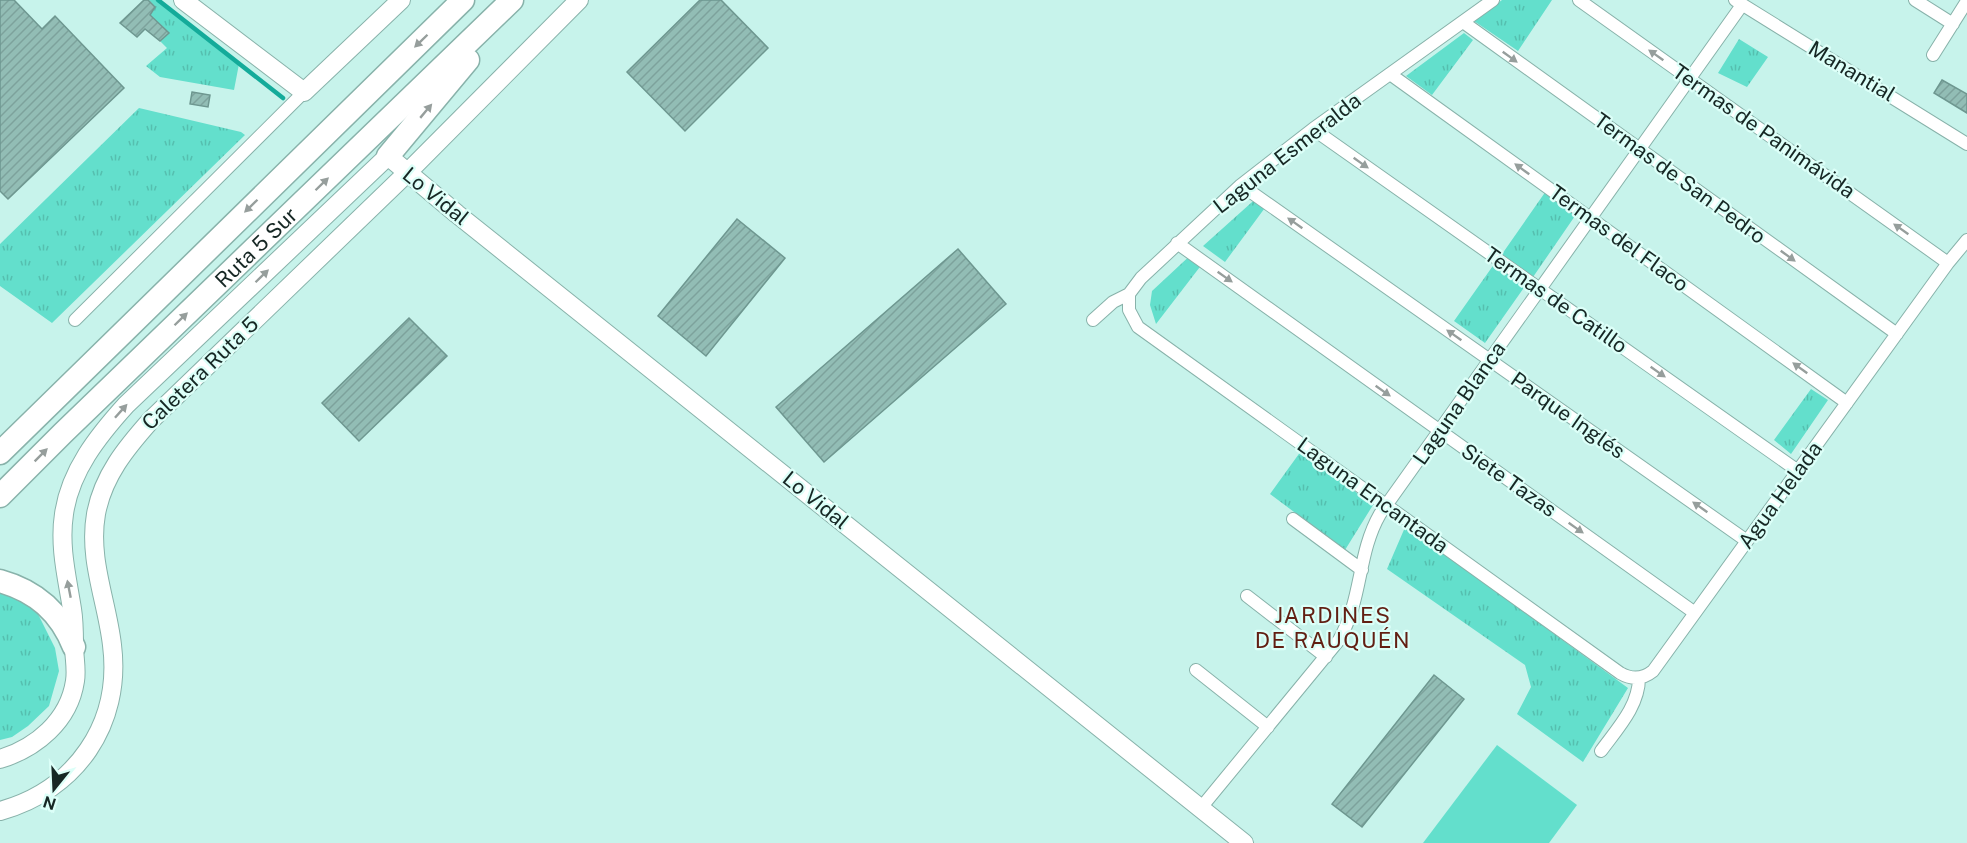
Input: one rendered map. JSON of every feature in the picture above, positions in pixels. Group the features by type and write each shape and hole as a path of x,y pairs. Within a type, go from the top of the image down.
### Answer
{"highway":[{"name":"Ruta 5 Sur","path":"0,453 463,0"},
{"name":"Ruta 5 Sur","path":"0,496 512,0"},
{"path":"388,156 518,0"},
{"path":"0,581 20,588 42,601 62,621 74,647"}],"main road":[{"path":"183,0 304,92 401,0"},
{"name":"Caletera Ruta 5","path":"0,811 37,797 59,783 97,736 107,709 112,685 113,657 98,576 94,539 99,500 115,465 151,420 407,173 579,0"},
{"path":"0,759 22,750 48,732 61,717 75,682 73,611 63,553 62,524 70,489 90,450 126,405 388,156"},
{"name":"Lo Vidal","path":"388,156 1244,843"}],"street":[{"name":"Laguna Esmeralda","path":"1094,320 1113,302 1130,294 1141,278 1241,185 1313,129 1493,0"},
{"name":"Termas de Panimávida","path":"1579,0 1948,263"},
{"path":"1915,0 1953,24"},
{"path":"1932,55 1967,1"},
{"name":"Laguna Blanca","path":"1200,809 1339,640 1351,616 1368,538 1374,524 1690,79 1739,2"},
{"name":"Manantial","path":"1739,2 1967,144"},
{"name":"Termas de San Pedro","path":"1463,22 1897,333"},
{"name":"Termas del Flaco","path":"1390,74 1847,403"},
{"path":"75,320 304,92"},
{"name":"Termas de Catillo","path":"1313,129 1798,471"},
{"name":"Parque Inglés","path":"1241,185 1747,541"},
{"name":"Agua Helada","path":"1639,678 1653,671 1897,333 1967,240"},
{"name":"Siete Tazas","path":"1177,243 1695,613"},
{"name":"Laguna Encantada","path":"1130,294 1129,310 1138,327 1620,673 1639,678"},
{"path":"1293,519 1362,570"},
{"path":"1247,596 1326,657"},
{"path":"1196,670 1268,727"},
{"path":"1601,751 1632,707 1638,692 1639,678"}],"green space":[{"path":"149,0 158,0 239,64 234,90 160,77 146,66 167,48 160,41 169,33 150,15 155,7"},
{"path":"1502,0 1552,0 1518,51 1474,21"},
{"path":"1464,33 1473,40 1432,95 1406,76"},
{"path":"1739,39 1768,57 1747,87 1718,73"},
{"path":"139,108 241,132 245,135 52,323 0,286 0,244"},
{"path":"1546,191 1577,213 1531,280 1500,257"},
{"path":"1261,194 1270,201 1225,262 1203,246"},
{"path":"1195,251 1206,259 1156,324 1150,305 1152,291"},
{"path":"1497,260 1528,282 1485,343 1454,321"},
{"path":"1811,389 1828,400 1791,454 1774,440"},
{"path":"1301,451 1373,505 1345,550 1270,494"},
{"path":"1406,525 1628,688 1583,762 1517,714 1531,687 1525,665 1387,569"},
{"path":"0,589 22,599 38,614 55,648 59,671 49,706 28,726 12,737 0,740"},
{"path":"1497,745 1577,805 1549,843 1423,843"}],"building":[{"path":"0,0 14,0 42,29 55,16 124,88 8,199 0,191"},
{"path":"144,0 148,0 155,7 150,15 169,33 160,41 145,29 137,37 120,23"},
{"path":"700,0 721,0 768,48 685,131 627,72"},
{"path":"1942,80 1967,94 1967,113 1934,93"},
{"path":"192,92 210,95 208,107 190,104"},
{"path":"737,219 785,258 706,356 658,316"},
{"path":"958,249 1006,304 824,462 776,407"},
{"path":"409,318 447,356 359,441 322,403"},
{"path":"1434,675 1464,699 1362,827 1332,804"}],"waterway":[{"path":"158,0 283,98"}],"district":[{"name":"JARDINES DE RAUQUÉN","path":"1333,628"}]}
